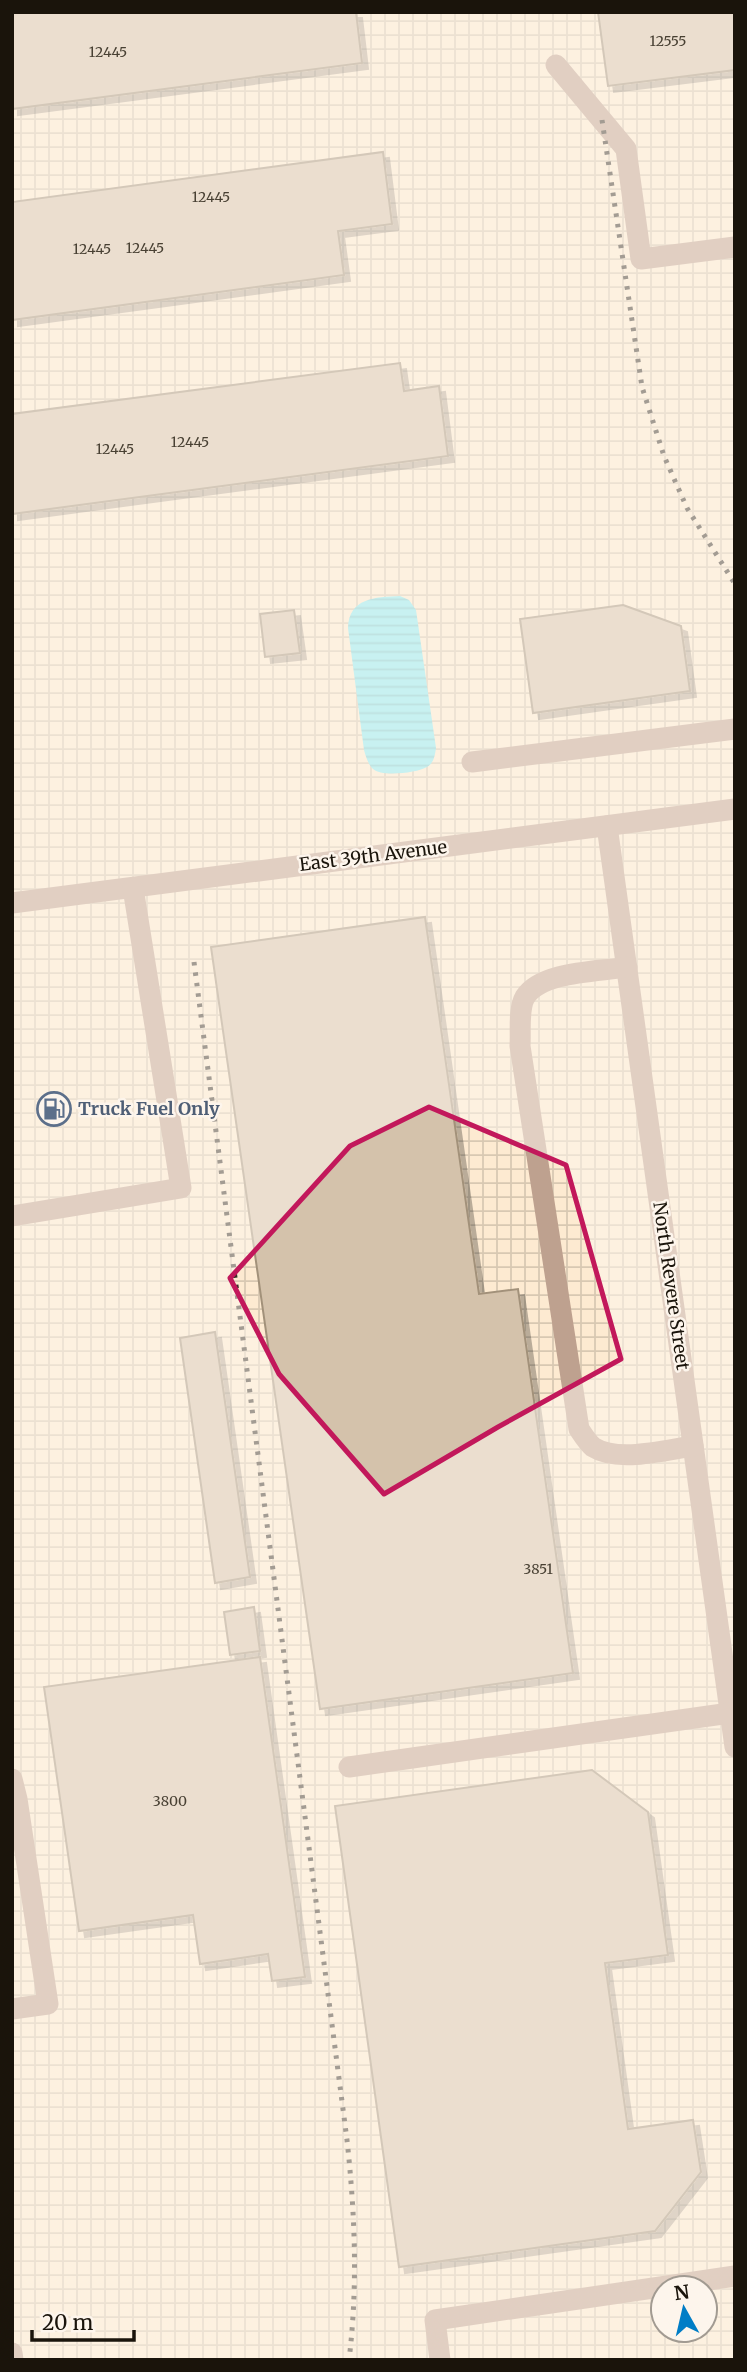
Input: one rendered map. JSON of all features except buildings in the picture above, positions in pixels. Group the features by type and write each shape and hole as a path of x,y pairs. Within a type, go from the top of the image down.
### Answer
{"street":[{"path":"556,65 626,149 641,259 735,247"},
{"path":"472,762 735,729"},
{"name":"East 39th Avenue","path":"12,904 735,809"},
{"name":"North Revere Street","path":"607,826 735,1747"},
{"path":"12,1216 181,1188 133,888"},
{"path":"626,968 550,978 538,984 524,998 520,1046 579,1429 592,1446 612,1454 640,1454 693,1446"},
{"path":"349,1767 730,1713"},
{"path":"12,2009 48,2004 15,1789"},
{"path":"440,2360 435,2320 735,2276"},
{"path":"12,2353 13,2360"}],"highlighted area":[{"path":"429,1107 566,1165 621,1359 384,1494 279,1374 230,1278 350,1146"}],"shaded area":[{"path":"12,12 735,12 735,2360 12,2360"}],"water":[{"path":"400,596 409,600 416,610 436,748 433,761 427,767 408,772 383,773 373,769 365,753 348,628 349,618 358,605 381,597"}],"railway":[{"path":"602,120 642,387 664,456 687,508 735,584"},
{"path":"194,962 347,2140 354,2250 354,2305 349,2360"}],"place":[{"name":"Truck Fuel Only","path":"54,1109"}]}
